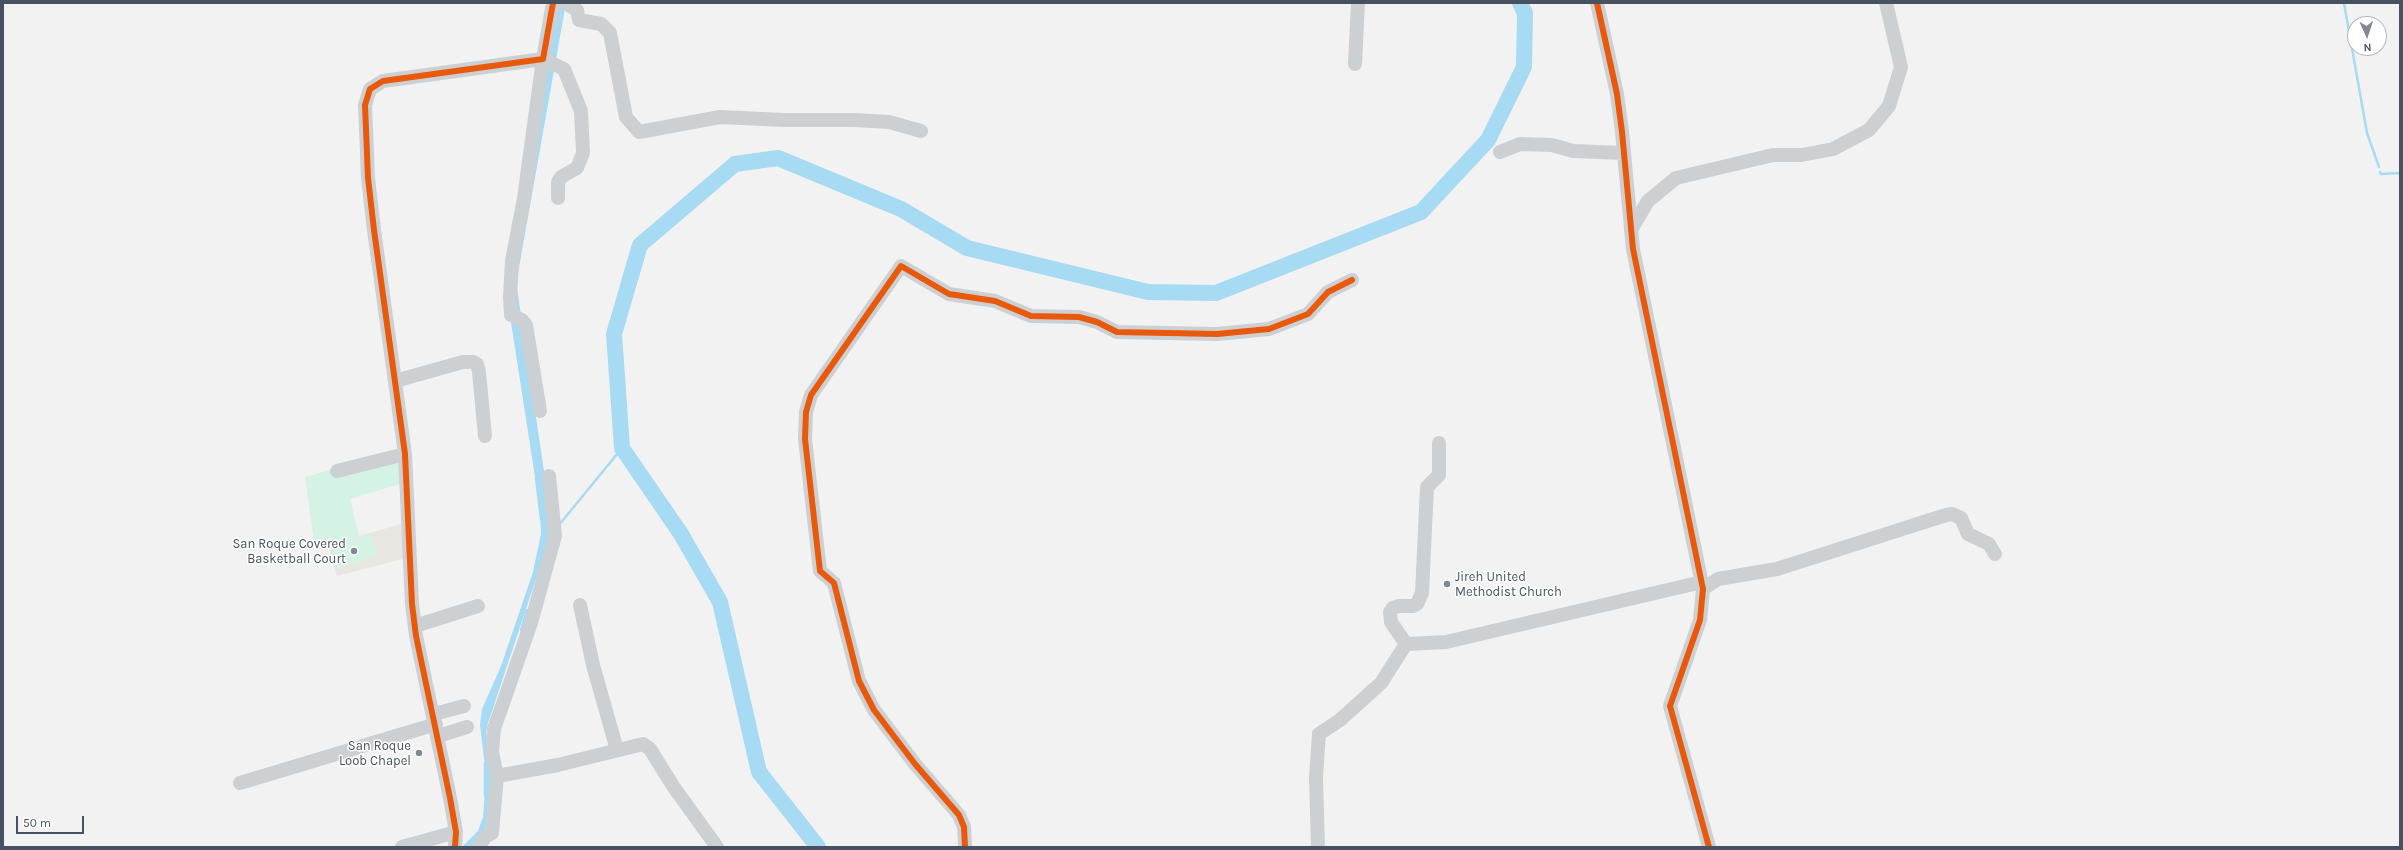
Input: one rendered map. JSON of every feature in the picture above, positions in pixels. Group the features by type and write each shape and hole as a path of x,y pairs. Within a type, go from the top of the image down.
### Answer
{"street":[{"path":"540,411 526,325 518,318 511,315 510,278 548,62 553,3"},
{"path":"566,3 577,10 579,20 600,24 610,33 626,117 638,132 720,117 889,122 921,131"},
{"path":"1356,64 1358,3"},
{"path":"1597,3 1617,94 1631,230 1641,293 1703,585 1700,620 1670,706 1709,847"},
{"path":"1631,230 1648,201 1676,178 1773,155 1802,156 1833,149 1869,130 1889,106 1901,67 1886,3"},
{"path":"455,847 456,832 436,725 415,626 412,604 405,454 368,178 366,96 376,84 397,78 548,62 564,69 581,111 583,153 576,168 561,177 558,182 558,198"},
{"path":"1500,152 1520,144 1552,145 1572,151 1624,153"},
{"path":"965,847 964,827 959,815 915,764 874,710 859,681 834,583 820,571 805,439 806,412 811,395 901,266 949,294 995,301 1031,316 1079,317 1097,322 1117,332 1217,334 1269,329 1308,314 1328,292 1352,280"},
{"path":"395,380 463,362 473,362 477,364 485,436"},
{"path":"1406,644 1391,622 1390,612 1393,608 1399,606 1413,606 1417,604 1422,593 1427,487 1439,475 1438,443"},
{"path":"337,471 405,454"},
{"path":"479,847 485,837 492,833 497,776 492,752 494,729 531,623 555,536 549,476"},
{"path":"1406,644 1446,642 1703,585 1718,579 1777,569 1952,514 1961,518 1968,534 1989,544 1995,554"},
{"path":"580,605 593,666 617,750"},
{"path":"415,626 478,606"},
{"path":"1318,847 1316,777 1319,734 1340,720 1381,683 1406,644"},
{"path":"240,783 436,725 464,706"},
{"path":"436,725 467,727"},
{"path":"497,776 558,765 643,744 650,749 673,786 717,847"},
{"path":"402,847 456,832"}],"shaded area":[{"path":"405,523 406,558 337,576 328,545"}],"green space":[{"path":"401,450 403,483 350,499 359,536 315,548 305,477"},
{"name":"San Roque Covered Basketball Court","path":"371,534 378,555 338,568 330,546"}],"water":[{"path":"557,3 566,3 518,273 517,288 550,512 550,537 486,732 493,774 485,832 475,847 462,847 478,831 483,817 486,775 480,725 482,709 501,666 533,572 541,534 540,509 510,316"}],"waterway":[{"path":"818,847 759,772 720,602 681,534 622,448 614,334 640,245 735,164 778,158 901,209 967,248 1148,292 1216,293 1421,212 1488,140 1524,67 1525,13 1520,3"},
{"path":"2344,3 2367,133 2379,167"},
{"path":"2380,172 2381,174 2400,173"},
{"path":"559,525 622,448"},
{"path":"536,478 541,519"},
{"path":"521,630 527,610"},
{"path":"485,763 485,796"}],"cycle path":[{"path":"455,847 456,832 450,798 416,636 412,604 405,454 368,178 365,105 370,89 383,81 543,59 553,3"},
{"path":"1597,3 1617,94 1633,249 1703,589 1700,620 1670,706 1709,847"},
{"path":"965,847 964,827 959,815 915,764 874,710 859,681 834,583 820,571 805,439 806,412 811,395 901,266 949,294 995,301 1031,316 1079,317 1097,322 1117,332 1217,334 1269,329 1308,314 1328,292 1352,280"}],"place":[{"name":"San Roque Covered Basketball Court","path":"354,551"},
{"name":"Jireh United Methodist Church","path":"1447,584"},
{"name":"San Roque Loob Chapel","path":"419,753"}]}
